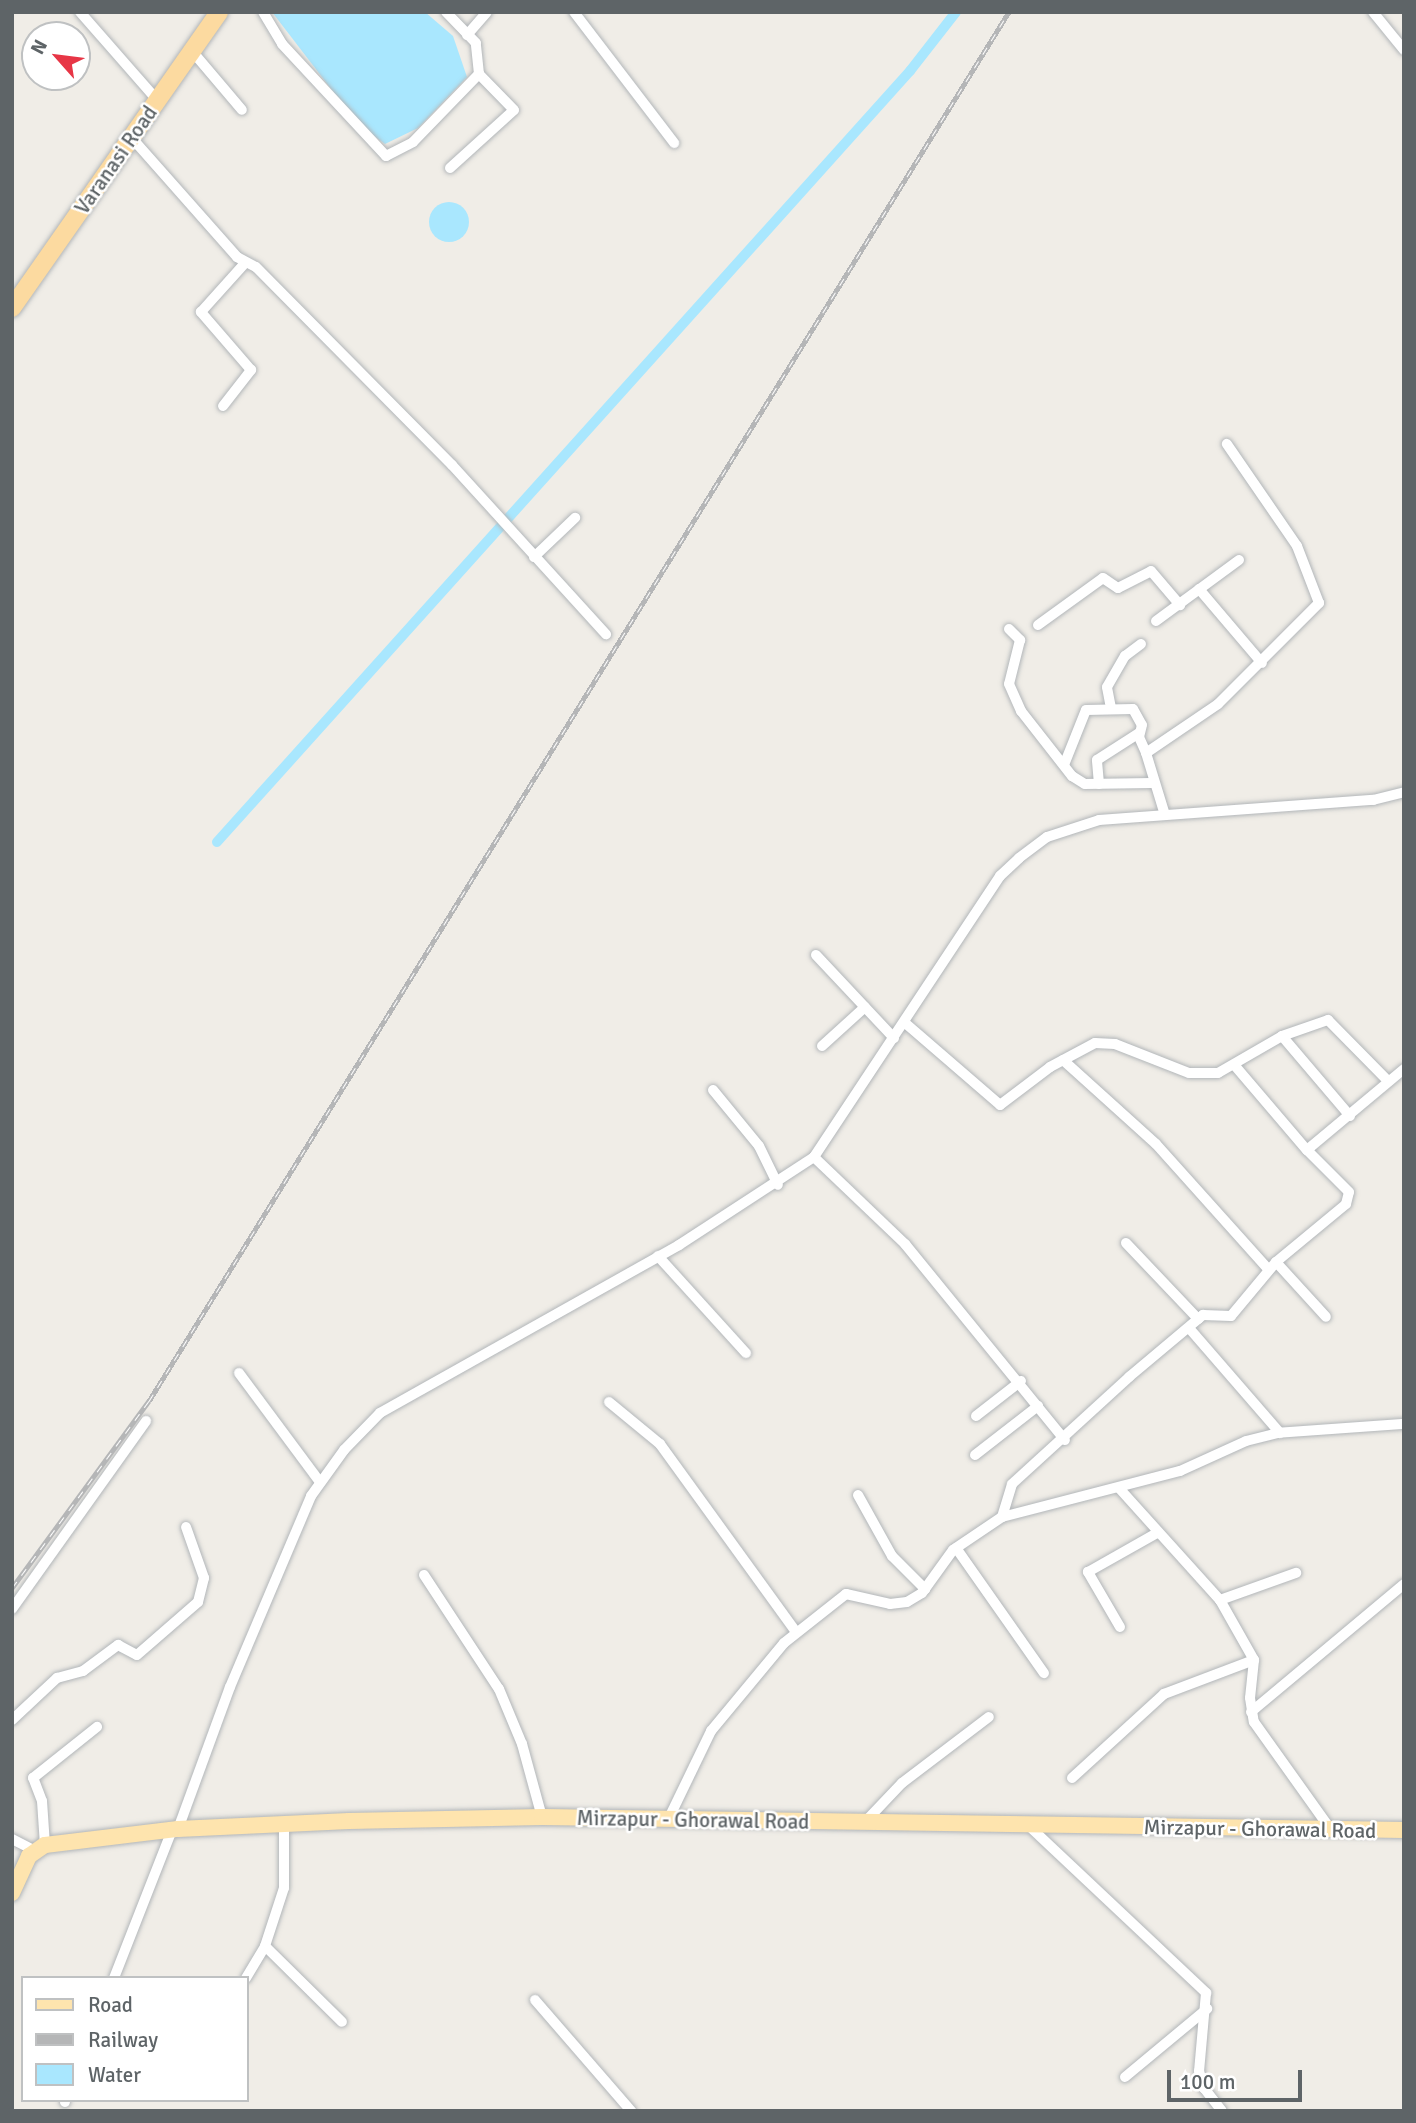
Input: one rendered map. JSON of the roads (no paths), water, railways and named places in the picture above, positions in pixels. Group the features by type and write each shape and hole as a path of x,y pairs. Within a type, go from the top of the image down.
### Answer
{"highway":[{"name":"Varanasi Road","path":"12,308 219,12"}],"main road":[{"name":"Mirzapur - Ghorawal Road","path":"39,1847 175,1829 542,1818 1404,1830"},
{"path":"12,1893 39,1847"}],"street":[{"path":"80,12 158,100"},
{"path":"264,12 282,44 386,156 414,142 479,74"},
{"path":"446,12 476,43 479,74 514,110 450,168"},
{"path":"467,35 487,12"},
{"path":"575,12 674,143"},
{"path":"1373,12 1404,50"},
{"path":"192,51 242,110"},
{"path":"131,137 246,262 504,521 606,634"},
{"path":"223,406 251,370 201,312 246,262"},
{"path":"1146,753 1208,712 1262,663 1319,603 1297,546 1227,444"},
{"path":"534,557 575,518"},
{"path":"1156,621 1239,560"},
{"path":"1038,625 1103,578 1118,588 1151,571 1180,605"},
{"path":"1199,589 1262,663"},
{"path":"1009,629 1020,640 1009,684 1021,711 1078,782 1152,783"},
{"path":"1111,708 1108,687 1125,656 1141,645"},
{"path":"1064,765 1081,714 1111,708 1133,709 1142,725 1139,733 1097,761 1100,784"},
{"path":"1139,733 1152,783 1165,815"},
{"path":"115,1976 317,1478 380,1413 658,1256 814,1157 891,1035 904,1022 1000,876 1047,837 1099,820 1373,800 1404,792"},
{"path":"816,955 891,1035"},
{"path":"821,1046 864,1007"},
{"path":"904,1022 1000,1105 1063,1060 1105,1042 1189,1073 1236,1067 1282,1036 1332,1021 1388,1081"},
{"path":"1282,1036 1350,1116"},
{"path":"1063,1060 1082,1074 1156,1144 1326,1317"},
{"path":"1002,1517 1012,1485 1198,1319 1207,1313 1228,1319 1273,1266 1349,1200 1349,1192 1307,1150 1236,1067"},
{"path":"1307,1150 1404,1069"},
{"path":"713,1090 759,1146 776,1181"},
{"path":"814,1157 872,1208 1021,1381 1065,1440"},
{"path":"1126,1243 1198,1319"},
{"path":"658,1256 746,1353"},
{"path":"1189,1328 1280,1433"},
{"path":"239,1373 317,1478"},
{"path":"976,1416 1021,1381"},
{"path":"608,1402 660,1444 796,1632"},
{"path":"975,1455 1038,1406"},
{"path":"12,1609 146,1421"},
{"path":"668,1820 711,1731 796,1632 846,1594 897,1605 925,1589 956,1548 1002,1517 1119,1488 1280,1433 1404,1424"},
{"path":"1119,1488 1220,1600 1254,1660 1251,1712 1331,1830"},
{"path":"858,1495 892,1556 925,1589"},
{"path":"12,1720 57,1678 83,1671 118,1645 137,1655 198,1602 204,1578 186,1527"},
{"path":"1119,1627 1088,1572 1157,1533"},
{"path":"956,1548 1044,1673"},
{"path":"1220,1600 1296,1573"},
{"path":"424,1576 499,1689 523,1744 542,1818"},
{"path":"1251,1712 1404,1584"},
{"path":"1072,1779 1164,1694 1254,1660"},
{"path":"864,1823 902,1783 989,1717"},
{"path":"12,1839 39,1847 42,1801 33,1778 97,1727"},
{"path":"248,1976 265,1946 288,1871 284,1824"},
{"path":"1028,1825 1201,1986 1207,2009 1199,2071 1204,2088 1222,2111"},
{"path":"265,1946 342,2022"},
{"path":"535,2000 631,2111"},
{"path":"1125,2077 1207,2009"}],"water":[{"path":"272,12 425,12 453,36 467,77 418,128 385,144 358,124"},
{"path":"449,202 457,203 463,208 468,214 468,230 463,236 457,241 449,242 441,241 435,236 430,230 429,222 430,214 435,208 441,203"}],"waterway":[{"path":"217,842 910,71 956,12"}],"railway":[{"path":"12,1588 149,1401 1009,12"}]}
